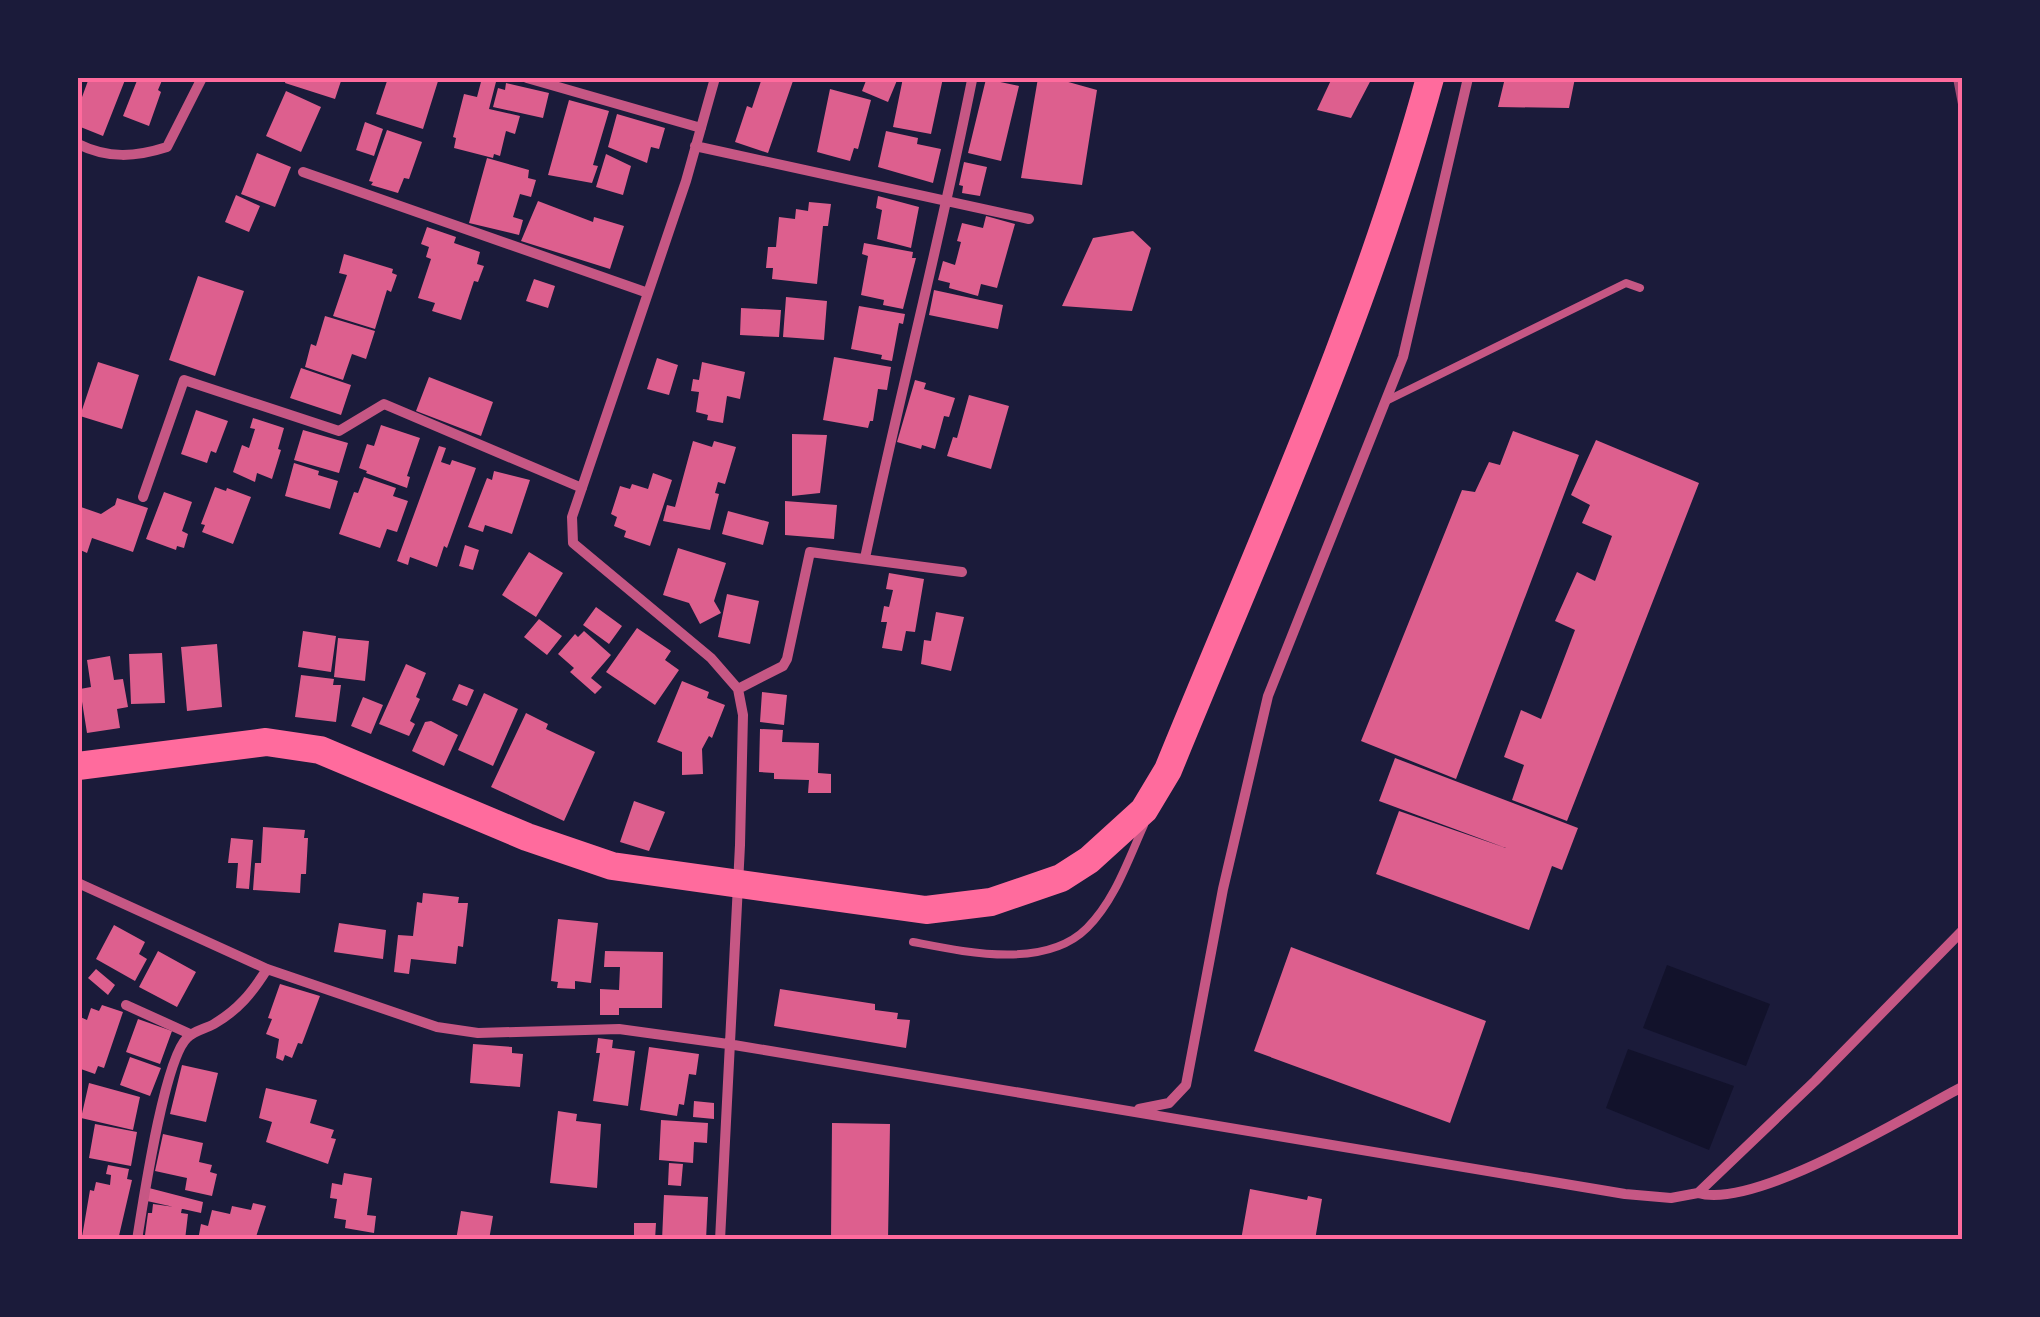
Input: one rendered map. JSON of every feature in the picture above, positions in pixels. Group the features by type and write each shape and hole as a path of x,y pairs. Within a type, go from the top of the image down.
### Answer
{"highway":[{"path":"78,766 266,742 320,750 528,838 612,866 926,910 991,902 1060,878 1089,860 1144,810 1168,770 1345,334 1387,222 1430,78"}],"street":[{"path":"78,144 93,152 124,156 167,147 202,78"},
{"path":"528,78 701,128"},
{"path":"715,78 572,517 573,544 700,650 738,689 744,715 720,1240"},
{"path":"1128,1110 1168,1103 1186,1086 1223,888 1268,696 1402,357 1468,78"},
{"path":"865,558 972,80"},
{"path":"695,146 1029,219"},
{"path":"303,172 648,293"},
{"path":"143,497 184,380 339,431 384,404 582,488"},
{"path":"738,689 783,666 787,659 810,552 962,572"},
{"path":"78,882 267,969 437,1027 478,1033 619,1029 728,1044 1625,1194 1671,1198 1698,1193 1716,1198 1789,1178 1962,1087"},
{"path":"1698,1193 1962,931"},
{"path":"137,1240 149,1161 178,1051 190,1034 232,1013 267,969"},
{"path":"126,1005 190,1034"}],"lane":[{"path":"1386,400 1626,283 1640,288"},
{"path":"913,942 1006,956 1046,951 1085,930 1115,889 1168,770"}],"shaded area":[{"path":"1667,965 1770,1004 1746,1066 1643,1028"},
{"path":"1628,1049 1734,1086 1709,1150 1606,1108"}],"building":[{"path":"89,78 125,80 103,136 78,126 78,108"},
{"path":"138,78 163,78 149,126 123,116"},
{"path":"286,78 342,78 335,99 285,83"},
{"path":"388,78 439,78 423,129 376,114"},
{"path":"482,78 497,78 489,109 520,116 515,134 506,131 500,156 494,154 493,158 454,148 464,94 477,97"},
{"path":"762,78 794,78 768,153 735,142"},
{"path":"867,78 898,78 888,102 862,91"},
{"path":"903,78 943,78 931,134 893,127"},
{"path":"1038,78 1054,78 1097,90 1082,185 1021,178"},
{"path":"1332,78 1372,78 1351,118 1317,110"},
{"path":"1505,78 1575,78 1569,108 1498,107"},
{"path":"986,79 1019,86 1001,161 968,153"},
{"path":"506,83 549,93 543,118 493,107 498,88 505,90"},
{"path":"830,89 871,100 858,149 854,148 850,161 817,152"},
{"path":"286,91 321,107 301,152 266,136"},
{"path":"569,100 609,111 593,165 598,166 592,183 548,175"},
{"path":"617,114 665,128 659,149 651,147 647,163 608,147"},
{"path":"365,122 383,129 374,156 356,150"},
{"path":"387,130 422,142 409,179 404,178 398,193 369,181"},
{"path":"886,131 918,138 917,144 941,149 933,183 878,167"},
{"path":"257,153 291,167 275,207 241,194"},
{"path":"606,154 631,166 623,195 596,187"},
{"path":"487,158 529,170 528,178 536,180 531,197 520,194 513,217 523,220 519,235 469,223"},
{"path":"964,162 987,167 980,196 962,193 963,186 959,185"},
{"path":"236,195 260,206 249,232 225,222"},
{"path":"878,196 919,207 911,248 877,239 882,210 876,208"},
{"path":"538,201 593,222 594,217 624,226 610,269 521,241"},
{"path":"809,202 831,204 828,226 823,226 817,284 772,279 773,268 766,268 768,247 776,247 779,217 795,219 796,209 808,211"},
{"path":"986,216 1015,224 997,288 981,284 978,296 949,288 950,283 938,280 943,261 955,265 962,223 983,228"},
{"path":"427,227 456,237 454,243 480,252 477,264 484,266 478,282 474,281 461,320 432,311 435,303 418,298 431,259 426,257 429,247 421,244"},
{"path":"1133,231 1151,248 1132,311 1062,306 1093,238"},
{"path":"864,243 913,252 912,258 916,258 903,309 861,295 868,256 862,254"},
{"path":"344,254 393,269 392,273 397,275 391,292 387,290 375,329 333,316 347,275 339,273"},
{"path":"198,276 244,291 215,376 169,360"},
{"path":"534,279 555,286 548,308 526,301"},
{"path":"934,290 1003,305 998,329 929,315"},
{"path":"786,297 827,301 824,340 783,337"},
{"path":"859,306 905,314 903,324 899,323 892,361 851,349"},
{"path":"741,308 781,310 779,337 740,335"},
{"path":"325,316 375,331 366,359 352,354 343,380 305,367"},
{"path":"834,357 891,367 887,390 878,389 873,421 868,428 823,420"},
{"path":"657,358 678,365 669,395 647,389"},
{"path":"98,362 139,375 122,429 80,416"},
{"path":"702,362 745,372 740,399 727,396 723,423 707,420 708,415 696,412 699,392 691,391 693,379 699,380"},
{"path":"301,368 351,385 341,415 290,398"},
{"path":"429,377 493,402 481,436 416,411"},
{"path":"915,380 926,383 924,389 955,398 949,417 944,416 935,449 897,442"},
{"path":"969,395 1009,406 991,469 947,456 953,437 957,438"},
{"path":"196,410 228,421 216,453 211,451 207,463 181,454"},
{"path":"253,418 284,428 272,479 257,473 255,482 233,472 242,445 249,448 255,429 250,428"},
{"path":"381,425 420,438 407,476 407,488 359,468 367,444 374,446"},
{"path":"303,430 348,443 339,473 294,460"},
{"path":"1513,431 1579,455 1456,779 1361,741 1462,490 1475,492 1489,462 1500,465"},
{"path":"792,434 827,435 820,493 792,496"},
{"path":"1596,440 1699,483 1567,821 1512,800 1524,765 1504,757 1521,710 1541,719 1575,630 1555,621 1577,572 1595,581 1612,536 1582,523 1590,505 1571,495"},
{"path":"693,441 712,447 714,441 736,447 725,484 718,482 710,530 663,521 667,505 675,507"},
{"path":"439,446 446,448 441,462 450,465 452,460 476,468 437,567 410,557 408,565 397,561"},
{"path":"294,463 338,481 330,509 285,496"},
{"path":"494,471 530,480 512,534 485,525 483,532 468,527 487,478 492,480"},
{"path":"653,473 672,480 650,546 624,537 626,531 614,526 617,517 611,514 620,486 630,489 632,484 648,489"},
{"path":"364,477 396,488 393,496 408,501 397,532 387,529 380,548 339,534 354,492 358,493"},
{"path":"215,487 251,497 233,544 202,532 205,525 201,524"},
{"path":"164,492 192,502 182,531 188,534 184,548 177,546 176,550 146,539"},
{"path":"117,498 148,508 133,552 92,538 87,553 78,549 78,506 101,514 115,505"},
{"path":"785,501 837,505 834,539 785,535"},
{"path":"728,511 769,522 763,545 722,534"},
{"path":"465,545 479,550 473,570 459,566"},
{"path":"678,548 726,563 714,601 721,613 700,624 689,603 663,595"},
{"path":"529,552 563,573 536,617 502,595"},
{"path":"889,573 924,579 915,632 906,631 902,651 882,648 887,622 881,622 884,606 889,607 893,590 886,589"},
{"path":"727,594 759,601 750,644 718,637"},
{"path":"596,607 622,626 609,644 583,625"},
{"path":"936,612 964,617 951,671 921,664 924,640 931,641"},
{"path":"539,619 562,636 547,655 524,637"},
{"path":"637,628 671,651 665,660 679,670 655,705 606,672"},
{"path":"303,631 336,636 331,672 298,667"},
{"path":"584,631 611,655 591,678 602,687 595,694 570,672 574,668 558,654 575,634 578,637"},
{"path":"338,638 369,641 365,681 334,677"},
{"path":"217,644 222,707 187,711 181,647"},
{"path":"162,653 165,703 131,704 129,654"},
{"path":"110,656 114,680 123,679 128,707 117,709 120,728 87,733 80,689 91,687 87,660"},
{"path":"406,664 426,673 416,697 420,699 410,721 415,724 409,736 379,724"},
{"path":"301,675 334,679 333,685 341,685 336,722 295,717"},
{"path":"682,681 709,692 707,698 725,705 712,738 709,736 702,749 703,774 682,775 682,752 657,742"},
{"path":"459,684 474,690 467,706 452,700"},
{"path":"762,692 787,695 784,725 760,722"},
{"path":"484,693 518,709 493,766 458,750"},
{"path":"363,697 383,705 371,734 351,726"},
{"path":"526,713 548,724 546,729 595,752 564,821 491,787"},
{"path":"431,721 458,735 444,766 412,751 425,722"},
{"path":"760,729 783,730 782,742 819,743 818,773 831,774 831,793 808,793 809,780 774,779 774,773 759,772"},
{"path":"1395,758 1578,828 1562,870 1552,866 1529,930 1376,874 1399,811 1506,848 1379,801"},
{"path":"634,801 665,812 649,851 620,842"},
{"path":"263,827 305,830 306,874 301,874 300,893 253,890 255,863 261,863"},
{"path":"231,838 253,840 249,889 236,888 238,863 228,863"},
{"path":"423,893 459,897 458,903 468,903 463,947 458,946 456,964 411,959 409,974 394,972 398,935 413,936 417,902 422,903"},
{"path":"558,919 598,923 591,983 575,981 575,989 557,988 558,982 551,981"},
{"path":"339,923 386,930 383,959 334,952"},
{"path":"114,925 145,942 139,954 147,959 135,981 96,959"},
{"path":"1291,947 1486,1021 1450,1123 1254,1051"},
{"path":"158,951 196,972 177,1007 139,987"},
{"path":"605,951 663,952 662,1008 619,1008 619,1015 600,1015 600,989 619,990 620,967 604,967"},
{"path":"96,969 115,985 108,995 88,978"},
{"path":"280,984 320,996 302,1044 298,1043 292,1058 285,1055 283,1061 276,1058 279,1039 266,1034"},
{"path":"780,989 875,1004 875,1010 898,1013 897,1019 910,1020 906,1048 774,1026"},
{"path":"102,1005 123,1012 104,1068 98,1066 95,1074 78,1068 78,1016 87,1020 91,1008 99,1011"},
{"path":"138,1019 172,1031 160,1064 126,1052"},
{"path":"598,1038 613,1040 612,1048 635,1051 628,1106 593,1101 600,1053 596,1053"},
{"path":"473,1044 512,1047 512,1053 523,1054 520,1087 470,1083"},
{"path":"649,1047 699,1054 696,1075 689,1074 684,1105 679,1104 677,1116 640,1110"},
{"path":"130,1057 161,1068 150,1096 120,1085"},
{"path":"182,1065 218,1073 206,1122 170,1114"},
{"path":"89,1083 140,1097 133,1130 81,1118"},
{"path":"266,1088 317,1100 310,1123 334,1130 331,1138 336,1139 328,1164 266,1142 272,1122 259,1118"},
{"path":"694,1101 714,1103 714,1119 693,1117"},
{"path":"558,1111 577,1114 576,1121 601,1124 597,1188 550,1183"},
{"path":"661,1120 708,1123 707,1143 694,1142 693,1163 659,1160"},
{"path":"832,1123 890,1124 888,1240 831,1240"},
{"path":"95,1124 137,1132 131,1166 89,1158"},
{"path":"163,1134 203,1143 199,1162 212,1165 210,1172 217,1174 212,1196 185,1190 187,1178 155,1171"},
{"path":"669,1163 683,1164 681,1186 668,1185"},
{"path":"108,1165 129,1169 127,1179 132,1180 118,1240 82,1237 90,1190 94,1191 96,1182 110,1185"},
{"path":"344,1173 372,1178 367,1215 376,1216 374,1233 345,1228 346,1220 334,1218 337,1199 330,1198 332,1183 342,1185"},
{"path":"149,1188 203,1202 201,1213 147,1201"},
{"path":"1250,1189 1307,1200 1308,1196 1322,1199 1315,1240 1241,1240"},
{"path":"664,1195 708,1197 706,1240 662,1240"},
{"path":"253,1203 266,1206 255,1240 198,1240 201,1224 208,1226 212,1210 230,1214 232,1206 251,1210"},
{"path":"153,1204 182,1208 181,1213 188,1214 185,1240 149,1240 149,1235 145,1235"},
{"path":"461,1211 493,1216 489,1240 456,1240"},
{"path":"634,1223 656,1223 655,1240 634,1240"}],"railway":[{"path":"1957,78 1962,104"}]}
